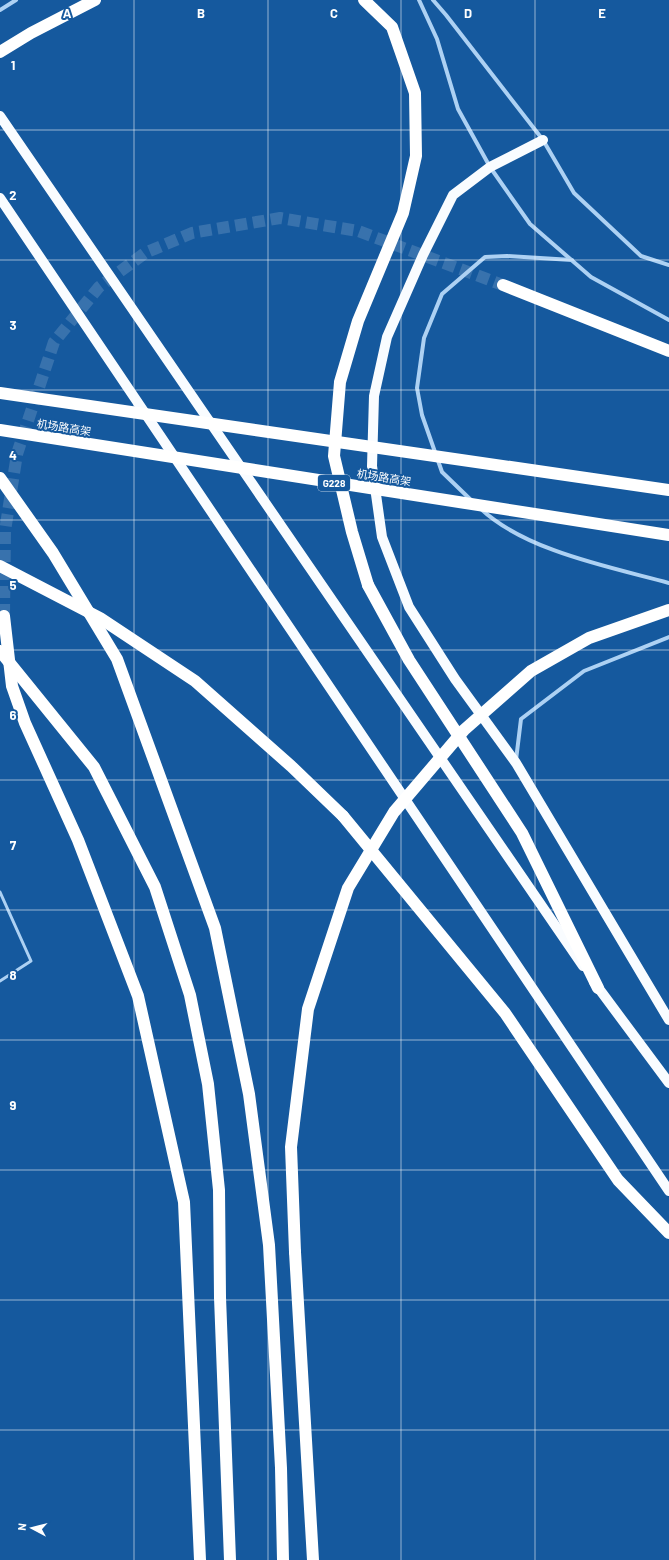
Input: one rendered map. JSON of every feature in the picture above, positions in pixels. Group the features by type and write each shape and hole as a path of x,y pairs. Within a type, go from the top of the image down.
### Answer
{"highway":[{"path":"0,52 31,33 95,0"},
{"path":"364,0 392,27 415,93 416,156 403,213 358,321 340,382 334,456 352,532 368,585 409,660 522,833 598,988"},
{"path":"503,285 669,351"},
{"path":"0,393 669,490"},
{"name":"机场路高架","path":"0,430 669,536"},
{"path":"0,478 53,553 117,659 215,928 249,1094 269,1245 283,1560"},
{"path":"0,566 100,618 195,681 291,766 343,816 505,1013 618,1180 669,1233"},
{"path":"313,1560 295,1252 292,1147 308,1009 348,888 394,812 464,730 531,671 589,638 669,610"},
{"path":"4,616 12,686 25,723 78,840 138,996 184,1202 200,1560"},
{"path":"0,651 94,767 155,887 190,995 208,1084 219,1190 220,1297 230,1560"}],"main road":[{"path":"0,116 598,988 669,1083"},
{"path":"542,140 490,167 454,195 423,255 387,337 374,396 372,466 382,537 409,607 455,679 516,763 669,1020"},
{"path":"0,198 669,1191"}],"street":[{"path":"0,10 16,0"},
{"path":"419,0 437,39 458,109 490,167 530,224 591,277 669,320"},
{"path":"433,0 542,140 574,193 641,256 669,265"},
{"path":"572,260 507,256 486,257 442,294 424,338 418,388 422,415 442,472 490,517 534,544 596,564 669,583"},
{"path":"516,763 521,719 584,671 669,637"}],"lane":[{"path":"0,892 31,961 0,981"}],"tunnel":[{"path":"4,616 5,531 17,454 54,342 99,287 145,253 192,233 280,218 358,231 503,285"}]}
